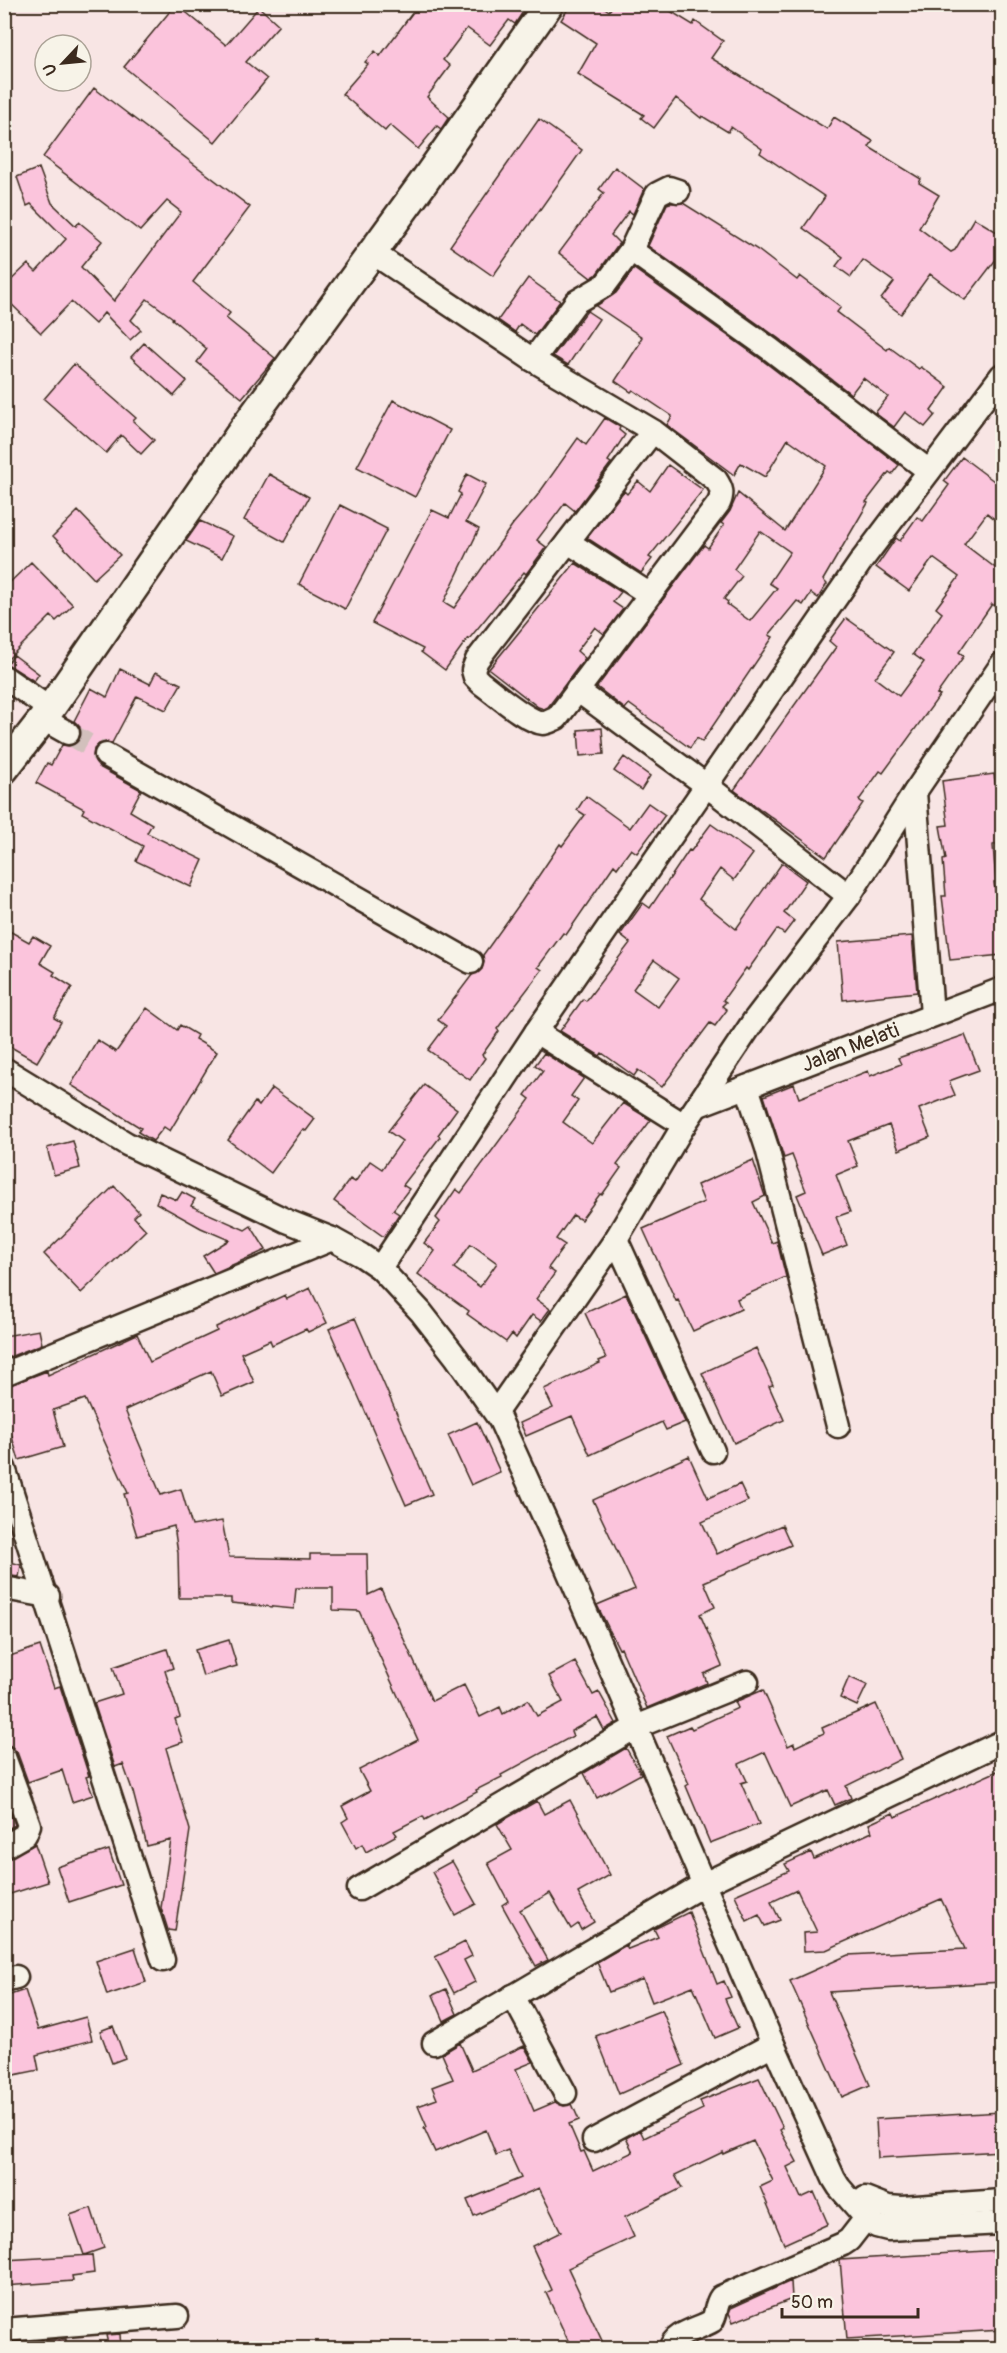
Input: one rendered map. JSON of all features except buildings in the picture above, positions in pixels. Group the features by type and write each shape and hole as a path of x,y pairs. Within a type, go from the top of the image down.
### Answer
{"main road":[{"path":"4,769 47,714 218,466 373,253 549,4"}],"street":[{"path":"533,360 576,302 605,285 631,250 657,194 669,188 678,191"},
{"path":"631,250 770,349 929,471"},
{"path":"373,253 533,360 653,431 716,480 723,494 719,503 556,718 540,723 526,716 481,683 475,677 473,670 477,660 653,431"},
{"path":"380,1268 536,1032 862,560 1002,375"},
{"path":"568,542 649,594"},
{"path":"496,1412 616,1239 684,1125 753,1022 849,896 915,792 1002,664"},
{"path":"4,677 68,733"},
{"path":"577,690 706,785 849,896"},
{"path":"106,755 471,962"},
{"path":"915,792 932,1015"},
{"name":"Jalan Melati","path":"699,1105 1002,989"},
{"path":"536,1032 684,1125"},
{"path":"4,1070 127,1144 287,1221 332,1239 380,1268 421,1312 496,1412 556,1543 773,2044 839,2187 872,2211 876,2226 898,2230 1002,2223"},
{"path":"747,1088 767,1148 838,1426"},
{"path":"4,1374 332,1239"},
{"path":"616,1239 713,1451"},
{"path":"4,1468 48,1596 164,1960"},
{"path":"4,1588 48,1596"},
{"path":"359,1889 636,1727 747,1682"},
{"path":"434,2043 704,1884 1002,1742"},
{"path":"4,1757 29,1825 25,1835 4,1847"},
{"path":"513,1996 565,2093"},
{"path":"594,2140 773,2044"},
{"path":"671,2349 672,2342 677,2338 712,2321 715,2317 717,2302 722,2297 843,2244 849,2240 872,2211 1002,2201"},
{"path":"4,2330 177,2316"}],"tunnel":[{"path":"68,733 106,755"}]}
